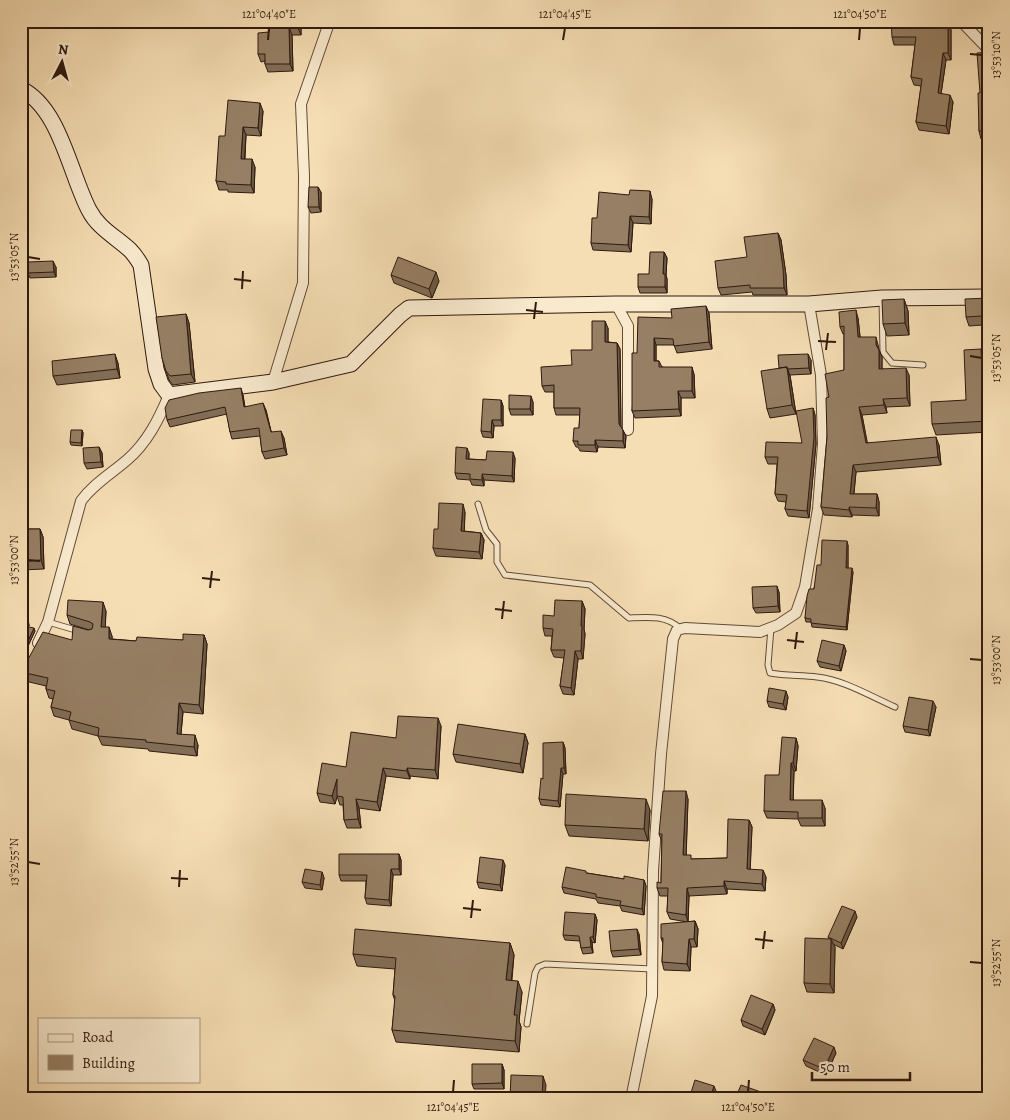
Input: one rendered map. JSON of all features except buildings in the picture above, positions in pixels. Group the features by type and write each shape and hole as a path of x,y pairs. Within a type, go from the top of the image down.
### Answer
{"street":[{"path":"274,382 303,283 304,176 301,104 331,21"},
{"path":"961,21 989,50"},
{"path":"21,88 32,95 46,112 54,126 89,211 99,225 132,251 141,265 156,369 161,384 169,395"},
{"path":"169,395 274,382 351,364 409,308 616,304 808,304 882,298 989,297"},
{"path":"616,304 628,326 628,430"},
{"path":"631,1099 652,996 653,872 661,754 673,639 677,630 685,628 760,632 771,628 796,613 805,588 818,509 823,444 821,375 808,304"},
{"path":"35,649 48,622 81,501 87,492 129,458 139,446 152,430 169,395"}],"lane":[{"path":"882,298 883,352 892,363 923,365"},
{"path":"478,504 486,530 497,544 497,562 505,575 590,585 629,618 658,617 673,622 681,629"},
{"path":"48,622 83,633"},
{"path":"771,628 768,665 770,673 785,676 818,677 841,683 894,707"},
{"path":"527,1024 535,973 538,967 545,964 652,969"}]}
